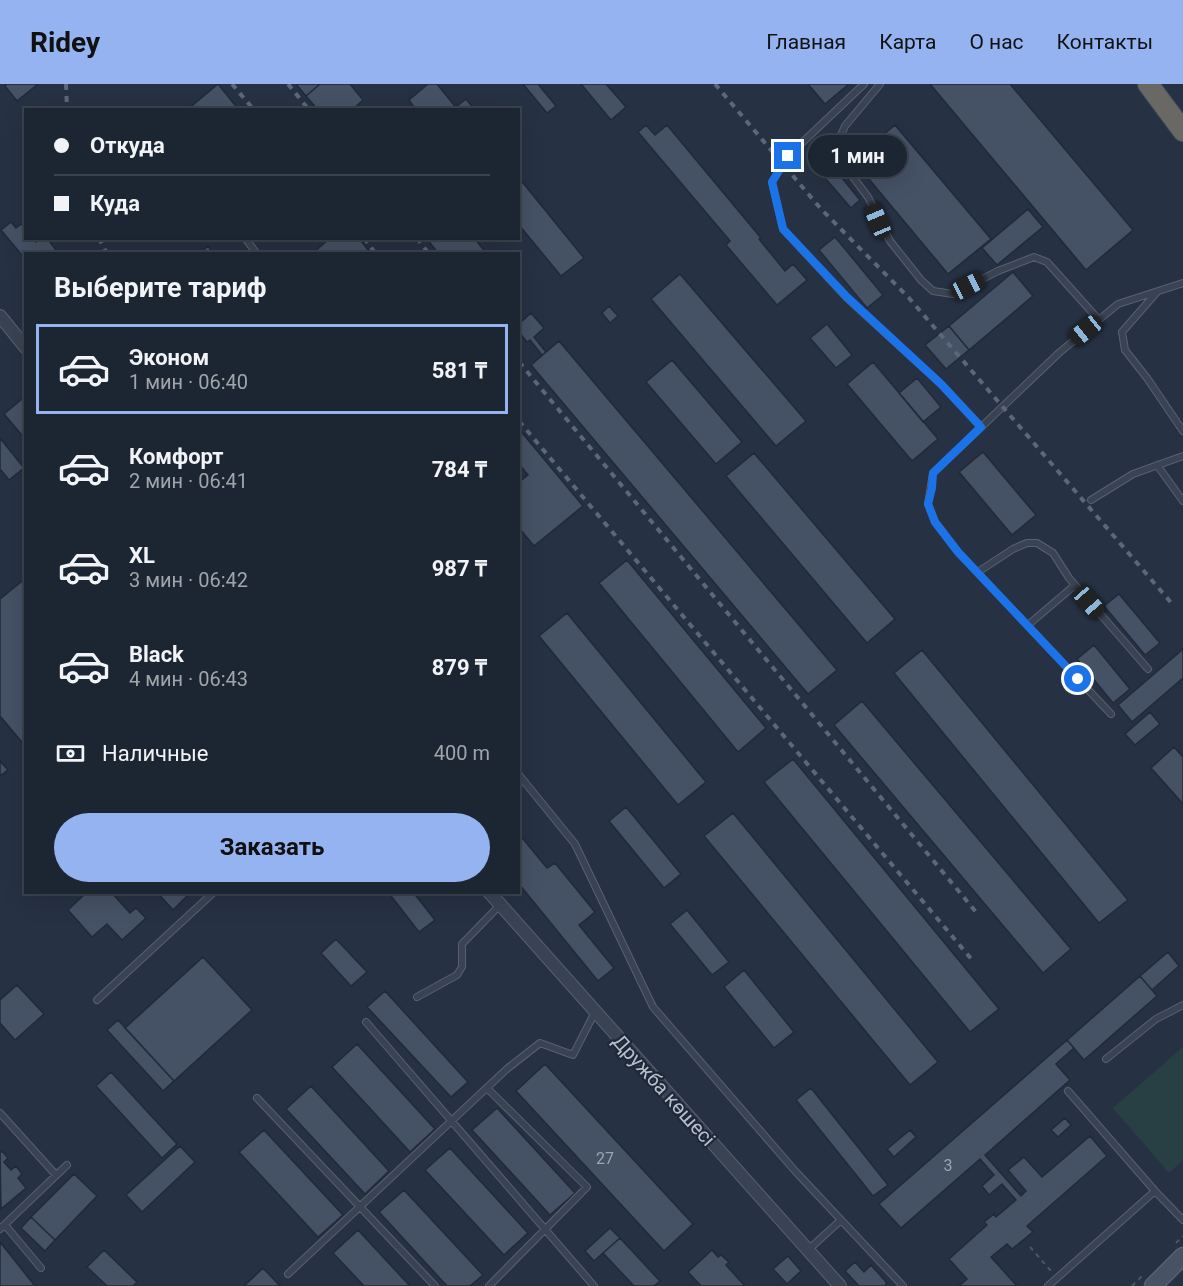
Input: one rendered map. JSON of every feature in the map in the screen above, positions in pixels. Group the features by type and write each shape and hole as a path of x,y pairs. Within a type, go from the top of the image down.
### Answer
{"highway":[{"path":"1148,84 1183,131"}],"main road":[{"path":"1153,1286 1183,1256"}],"street":[{"path":"0,316 24,346"},
{"name":"Дружба көшесі","path":"491,894 840,1286"}],"lane":[{"path":"864,84 788,156 772,182 783,229 847,297 941,384 981,427"},
{"path":"880,84 845,126 838,142 841,156 850,173 868,197 890,241 921,280 933,291 953,294 998,271 1034,258 1047,262 1099,320"},
{"path":"1111,714 958,552 935,522 928,504 933,473 1060,352 1118,304 1183,283"},
{"path":"1158,292 1122,332 1125,350 1183,431"},
{"path":"1091,500 1133,474 1183,456"},
{"path":"1157,465 1183,501"},
{"path":"978,572 1013,549 1027,543 1037,543 1053,553 1075,585 1148,669"},
{"path":"1028,625 1075,585"},
{"path":"520,776 575,844 653,1007 796,1172 903,1286"},
{"path":"97,1000 212,894"},
{"path":"417,997 457,975 462,967 462,944 500,905"},
{"path":"1106,1059 1156,1019 1183,1005"},
{"path":"288,1274 487,1088 540,1044 573,1055 595,1012"},
{"path":"366,1022 594,1286"},
{"path":"487,1088 587,1187 489,1286"},
{"path":"1068,1091 1183,1220"},
{"path":"257,1098 435,1286"},
{"path":"0,1113 56,1175"},
{"path":"41,1268 2,1227 67,1165"},
{"path":"1048,1286 1155,1191"},
{"path":"807,1250 841,1220"}],"path":[{"path":"1030,1247 1057,1278"}],"green space":[{"path":"1183,1047 1183,1160 1169,1173 1113,1108"}],"building":[{"path":"7,84 38,84 17,101 5,86"},
{"path":"218,84 237,108 189,108"},
{"path":"296,84 320,84 306,96"},
{"path":"320,84 350,84 363,100 354,108 316,108 306,96"},
{"path":"428,84 437,84 456,108 415,108 409,100"},
{"path":"523,84 538,84 556,106 547,113"},
{"path":"581,84 606,84 626,107 611,120"},
{"path":"808,84 849,84 825,104"},
{"path":"930,84 1010,84 1133,230 1086,270"},
{"path":"466,99 473,108 457,108"},
{"path":"646,125 655,135 667,125 761,238 759,239 785,271 793,264 807,280 777,305 726,245 730,241 638,132"},
{"path":"895,125 991,239 948,274 853,160"},
{"path":"829,162 860,200 851,208 819,171"},
{"path":"520,179 584,258 561,276 520,226"},
{"path":"1028,209 1043,227 997,265 982,248"},
{"path":"11,222 16,228 21,224 24,227 24,240 36,242 48,240 58,252 24,252 24,258 1,230"},
{"path":"835,237 883,295 867,308 819,250"},
{"path":"328,240 360,240 370,252 314,252"},
{"path":"428,240 476,240 485,252 437,252"},
{"path":"208,246 212,252 201,252"},
{"path":"1013,272 1033,296 969,350 949,326"},
{"path":"680,274 806,421 776,446 651,299"},
{"path":"609,306 618,316 610,323 602,313"},
{"path":"531,313 544,328 534,337 546,352 542,355 530,340 527,342 520,333 521,322"},
{"path":"827,324 852,355 836,368 810,338"},
{"path":"949,326 969,350 946,369 925,345"},
{"path":"559,341 837,670 808,694 531,365"},
{"path":"672,360 742,442 716,464 646,382"},
{"path":"873,362 938,439 912,461 847,384"},
{"path":"917,378 941,407 923,422 899,393"},
{"path":"22,399 24,401 24,438 4,414"},
{"path":"520,430 583,506 534,546 520,529 520,481 528,475 520,465"},
{"path":"0,438 24,468 9,480 0,469"},
{"path":"983,452 1036,515 1012,535 959,472"},
{"path":"754,453 895,619 867,643 726,476"},
{"path":"627,560 766,728 738,752 599,583"},
{"path":"24,580 24,745 0,716 0,599"},
{"path":"1119,594 1160,643 1145,655 1104,606"},
{"path":"567,613 706,782 678,805 539,636"},
{"path":"1094,645 1130,689 1113,703 1077,659"},
{"path":"1183,649 1183,678 1132,722 1118,705"},
{"path":"922,650 1128,900 1099,923 894,673"},
{"path":"862,701 1071,949 1043,973 834,725"},
{"path":"1150,712 1160,724 1135,745 1125,734"},
{"path":"1174,747 1183,757 1183,804 1151,768"},
{"path":"793,759 999,1009 970,1032 764,782"},
{"path":"0,761 8,770 0,776"},
{"path":"626,807 681,874 664,888 609,821"},
{"path":"733,813 938,1062 910,1085 704,836"},
{"path":"520,835 547,868 555,863 595,912 579,925 614,968 598,981 520,885"},
{"path":"85,894 113,894 130,913 136,908 146,918 122,940 107,924 92,937 68,910"},
{"path":"159,894 189,894 173,910"},
{"path":"390,894 415,894 435,920 419,932"},
{"path":"687,910 729,962 712,975 670,924"},
{"path":"336,939 367,972 351,986 321,953"},
{"path":"1168,952 1179,966 1152,990 1140,976"},
{"path":"203,957 252,1010 174,1081 125,1028"},
{"path":"744,970 794,1032 774,1048 724,987"},
{"path":"1140,976 1157,996 1084,1060 1067,1040"},
{"path":"17,985 44,1014 15,1040 0,1023 0,1000"},
{"path":"385,991 468,1082 451,1097 367,1007"},
{"path":"118,1020 174,1081 163,1091 107,1030"},
{"path":"1067,1040 1074,1048 1056,1064 1070,1080 985,1155 1021,1196 1026,1191 1008,1170 1024,1157 1042,1177 1090,1136 1107,1156 1027,1226 1033,1232 1012,1249 1007,1244 991,1257 1017,1286 959,1286 967,1279 949,1259 987,1225 984,1222 994,1214 996,1217 1016,1200 1002,1184 989,1195 982,1186 994,1175 980,1159 901,1228 879,1204"},
{"path":"357,1044 435,1129 410,1152 332,1067"},
{"path":"545,1064 693,1224 664,1251 516,1091"},
{"path":"111,1072 177,1144 162,1158 96,1086"},
{"path":"311,1086 389,1171 365,1194 286,1109"},
{"path":"811,1088 888,1185 873,1196 796,1100"},
{"path":"497,1108 575,1193 550,1215 472,1130"},
{"path":"1065,1118 1071,1125 1058,1137 1051,1130"},
{"path":"264,1130 343,1215 318,1237 239,1152"},
{"path":"910,1130 916,1137 894,1157 887,1149"},
{"path":"180,1146 195,1162 142,1212 126,1195"},
{"path":"450,1148 528,1233 504,1255 425,1170"},
{"path":"2,1151 8,1158 4,1162 11,1170 16,1166 22,1174 18,1178 26,1188 1,1209 0,1153"},
{"path":"74,1174 97,1196 55,1240 31,1217"},
{"path":"404,1190 483,1275 470,1286 447,1286 379,1212"},
{"path":"31,1217 55,1240 45,1251 21,1228"},
{"path":"610,1228 620,1238 594,1261 585,1251"},
{"path":"358,1230 410,1286 364,1286 333,1253"},
{"path":"620,1238 660,1281 654,1286 634,1286 603,1253"},
{"path":"0,1242 35,1286 0,1286"},
{"path":"104,1250 137,1282 133,1286 107,1286 87,1267"},
{"path":"712,1250 718,1257 721,1255 729,1262 726,1265 745,1286 701,1286 688,1272"},
{"path":"788,1256 801,1271 787,1284 773,1269"},
{"path":"855,1262 864,1272 871,1265 887,1283 884,1286 859,1286 845,1271"},
{"path":"263,1268 280,1286 244,1286"}],"railway":[{"path":"66,84 67,108"},
{"path":"232,84 252,108"},
{"path":"288,84 307,108"},
{"path":"715,84 821,209 909,298 1174,606"},
{"path":"100,240 106,252"},
{"path":"366,240 374,252"},
{"path":"418,240 428,252"},
{"path":"520,363 976,912"},
{"path":"520,422 973,961"}],"route":[{"path":"788,156 772,182 783,229 847,297 941,384 981,427 933,473 928,504 935,522 958,552 1078,679"}]}
